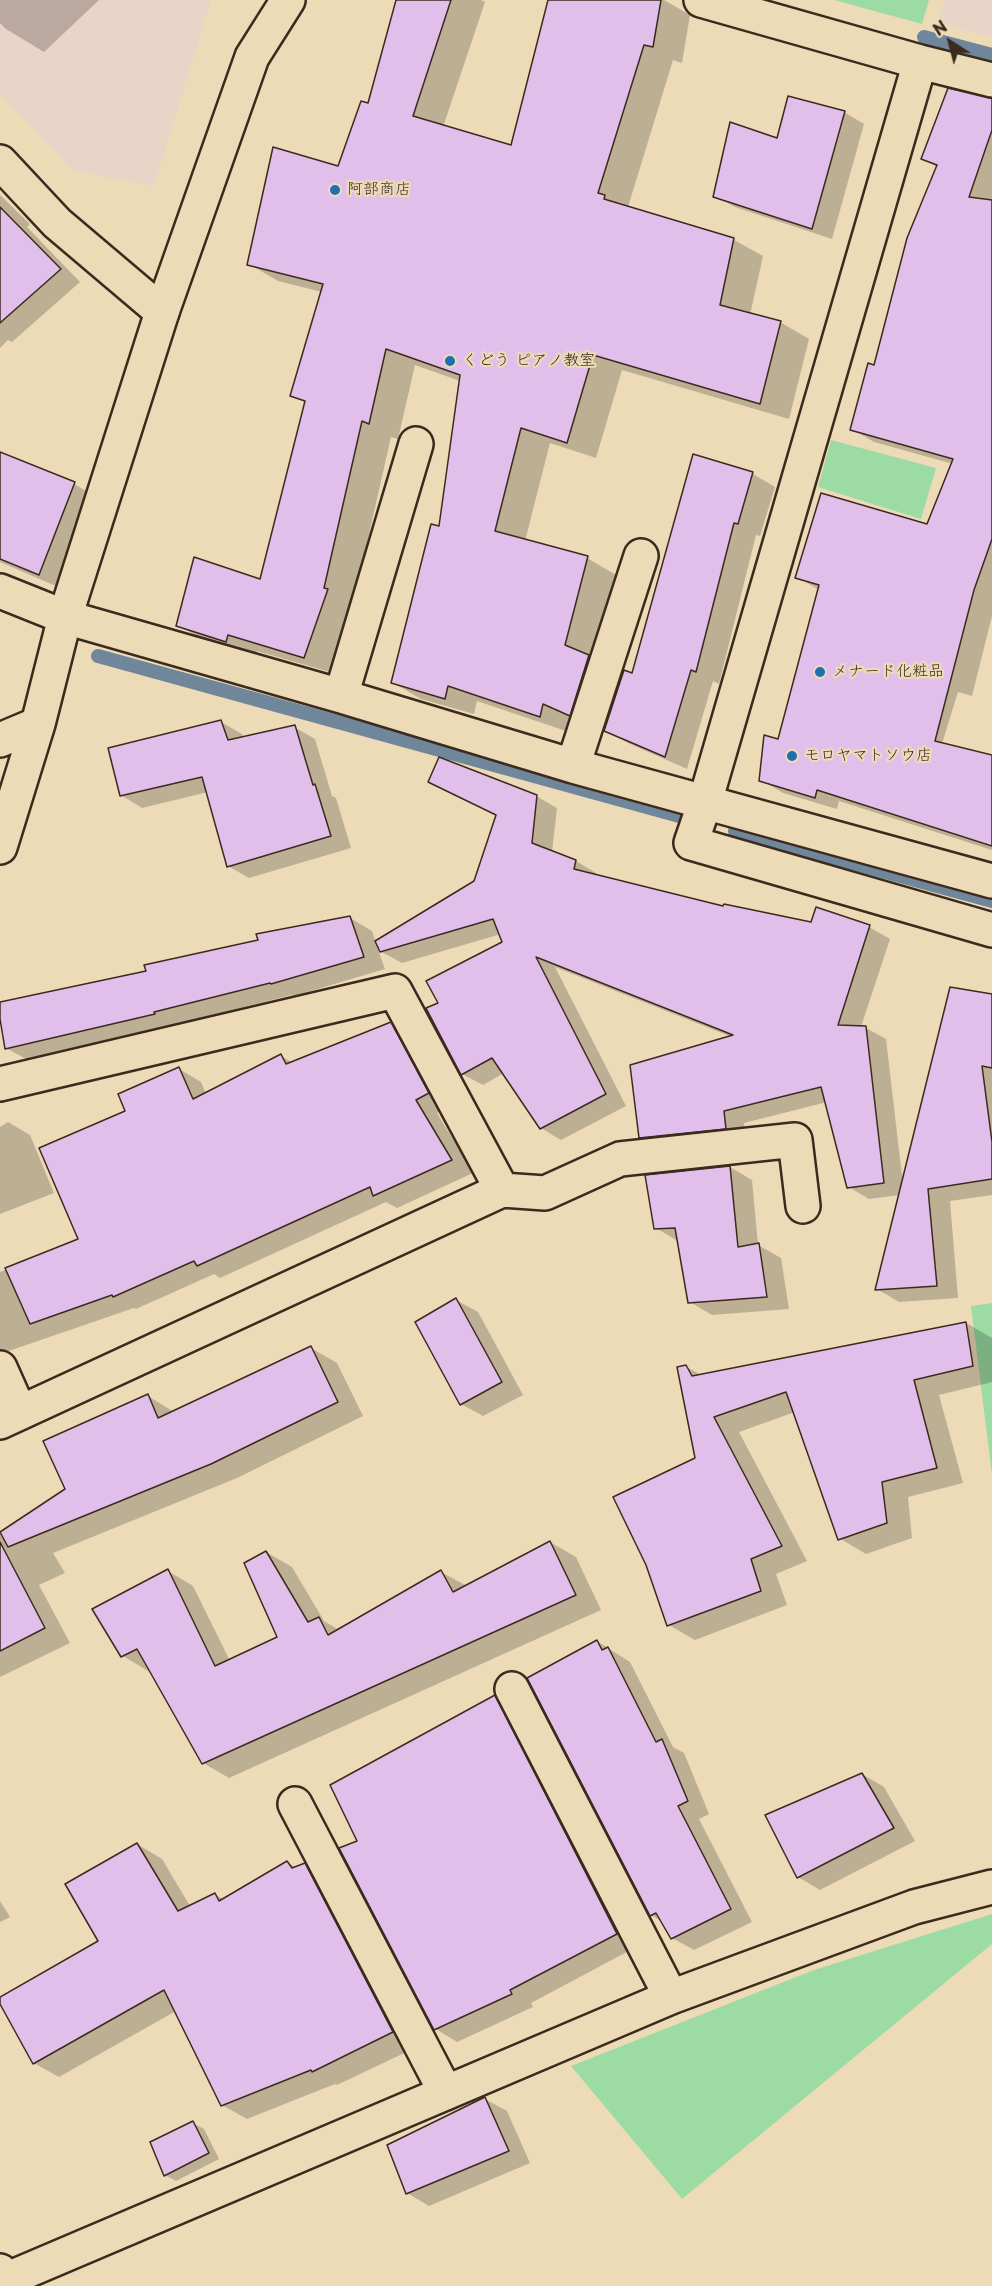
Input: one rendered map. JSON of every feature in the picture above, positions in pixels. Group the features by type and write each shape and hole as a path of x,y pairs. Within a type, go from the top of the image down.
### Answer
{"street":[{"path":"0,848 38,724 65,618 162,312 252,57 288,0"},
{"path":"701,0 992,80"},
{"path":"920,62 705,802 690,843 992,930"},
{"path":"0,162 57,223 162,312"},
{"path":"341,696 416,444"},
{"path":"573,766 642,556"},
{"path":"0,591 65,618 341,696 573,766 992,881"},
{"path":"0,740 38,724"},
{"path":"0,1084 395,991 502,1190"},
{"path":"0,1368 10,1417 502,1190 545,1193 620,1160 795,1140 802,1206"},
{"path":"512,1689 671,1996"},
{"path":"295,1804 446,2093"},
{"path":"7,2279 671,1996 914,1907 992,1887"}],"shaded area":[{"path":"0,0 211,0 154,186 73,171 0,94"},
{"path":"944,0 992,0 992,37 938,23"}],"green space":[{"path":"834,0 929,0 922,24"},
{"path":"831,440 936,468 921,519 818,487"},
{"path":"992,1303 992,1475 971,1306"},
{"path":"992,1914 992,1944 682,2199 571,2066 814,1970"}],"building":[{"path":"396,0 451,0 413,116 511,145 548,0 661,0 653,47 644,45 598,193 605,195 604,199 734,238 720,305 781,321 760,404 593,355 567,443 521,428 495,531 588,556 565,645 589,655 570,716 543,704 540,717 448,686 445,699 391,683 431,524 439,526 460,375 386,349 369,424 362,421 324,588 328,589 304,658 228,635 226,642 176,626 194,557 260,579 305,401 290,396 323,284 247,265 273,147 338,166 361,101 368,103"},
{"path":"948,88 992,98 992,130 969,197 992,200 992,539 974,590 935,741 992,755 992,846 817,790 815,798 759,781 764,735 778,739 819,585 795,578 821,493 927,524 953,459 850,430 868,363 874,365 907,238 937,165 921,159"},
{"path":"788,96 845,111 812,229 713,197 730,122 777,138"},
{"path":"0,207 61,269 0,323"},
{"path":"0,452 75,482 39,575 0,559"},
{"path":"693,454 753,472 738,524 734,523 696,672 691,670 665,757 604,731 624,670 632,673"},
{"path":"221,720 228,740 295,725 331,836 227,867 202,777 120,796 108,748"},
{"path":"439,757 537,795 532,843 576,860 574,869 723,906 724,904 811,922 816,907 870,925 838,1025 866,1026 884,1183 847,1188 821,1087 724,1111 726,1129 639,1138 630,1065 733,1035 536,957 606,1094 540,1129 492,1058 461,1075 426,1008 438,1003 426,981 502,942 493,919 380,952 375,941 474,881 496,815 428,782"},
{"path":"350,916 364,957 271,984 154,1012 155,1014 5,1049 0,1002 146,971 144,965 258,940 256,934"},
{"path":"950,987 992,994 992,1068 982,1066 992,1142 992,1179 928,1189 937,1286 875,1290"},
{"path":"391,1022 429,1093 416,1100 452,1160 373,1196 370,1187 197,1266 194,1261 113,1297 112,1295 30,1324 5,1268 78,1239 39,1148 125,1111 118,1094 179,1067 193,1099 281,1054 286,1064"},
{"path":"730,1166 738,1247 759,1243 767,1297 688,1303 675,1228 654,1229 645,1175"},
{"path":"456,1298 502,1382 460,1405 415,1322"},
{"path":"966,1322 973,1366 914,1380 937,1468 882,1482 887,1523 838,1540 786,1392 714,1417 782,1546 751,1559 761,1591 667,1626 646,1565 613,1497 695,1458 677,1367 686,1365 692,1376"},
{"path":"311,1346 338,1402 211,1464 8,1547 0,1532 65,1489 43,1441 148,1394 158,1418"},
{"path":"550,1541 576,1595 202,1764 137,1649 121,1657 92,1609 168,1569 215,1666 277,1637 244,1563 266,1551 308,1622 319,1617 328,1635 441,1570 453,1592"},
{"path":"0,1542 45,1628 0,1651"},
{"path":"597,1640 602,1650 608,1647 656,1742 662,1739 688,1801 678,1806 731,1909 671,1939 656,1913 650,1916 527,1678"},
{"path":"495,1695 617,1934 510,1990 512,1994 434,2030 339,1848 357,1841 330,1785"},
{"path":"862,1773 894,1828 797,1878 765,1815"},
{"path":"137,1843 178,1911 215,1893 219,1901 287,1861 292,1868 305,1863 393,2032 312,2072 311,2070 221,2106 164,1990 33,2064 0,2004 0,1997 98,1941 65,1884"},
{"path":"485,2097 509,2151 406,2194 387,2145"},
{"path":"193,2121 209,2153 164,2176 150,2142"}],"waterway":[{"path":"924,37 992,55"},
{"path":"98,656 683,817"},
{"path":"735,831 992,901"}],"place":[{"name":"阿部商店","path":"335,190"},
{"name":"くどう ピアノ教室","path":"450,361"},
{"name":"メナード化粧品","path":"820,672"},
{"name":"モロヤマトソウ店","path":"792,756"}]}
